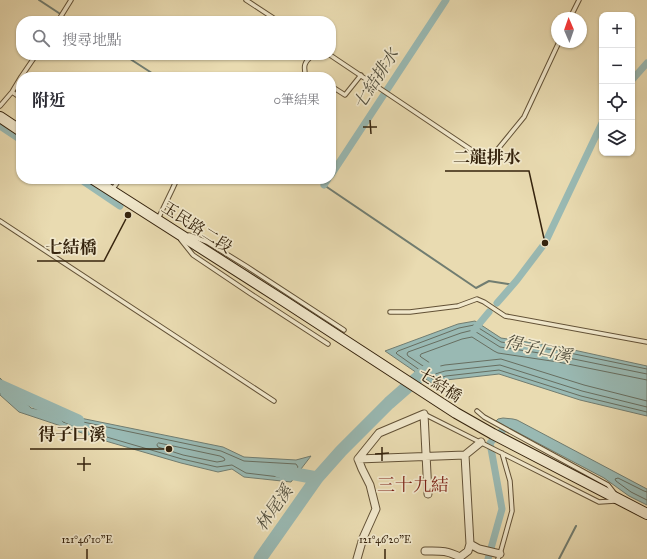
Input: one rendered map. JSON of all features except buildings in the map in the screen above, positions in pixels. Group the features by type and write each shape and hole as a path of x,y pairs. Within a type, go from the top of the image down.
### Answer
{"street":[{"path":"0,117 16,128"},
{"name":"玉民路二段","path":"101,184 284,301"},
{"name":"七結橋","path":"284,301 456,413 621,501"},
{"path":"358,459 379,433 424,414 428,494"},
{"path":"358,459 465,455 481,442"},
{"path":"425,551 450,552 460,557 468,551 470,544 465,455"},
{"path":"357,559 363,538 376,509 370,485 358,459"},
{"path":"621,501 647,514"},
{"path":"470,544 499,556"}],"lane":[{"path":"61,16 72,0"},
{"path":"246,0 270,16"},
{"path":"573,12 579,0"},
{"path":"336,59 482,157 488,159 493,156 524,117 556,48"},
{"path":"24,72 33,60"},
{"path":"305,72 304,65 307,60"},
{"path":"336,89 345,95 361,75"},
{"path":"0,106 16,85"},
{"path":"12,92 16,95"},
{"path":"112,191 117,184"},
{"path":"157,220 175,184"},
{"path":"0,221 274,401"},
{"path":"173,230 207,242 344,330"},
{"path":"173,230 193,255 328,344"},
{"path":"390,312 410,312 458,306 477,300 484,302 505,316 647,342"},
{"path":"477,411 484,417 608,485 621,501"},
{"path":"424,414 598,502 621,501"},
{"path":"499,556 512,511 510,481 502,453"}],"water":[{"path":"475,321 501,338 560,347 647,366 647,416 580,400 499,374 446,380 433,384 385,351 458,324"},
{"path":"0,378 31,408 223,447 244,457 296,460 311,456 291,482 244,477 232,469 218,472 181,463 109,442 19,412 0,395"},
{"path":"503,418 517,420 647,489 647,505 629,496 604,478 496,421"}],"waterway":[{"path":"39,0 63,16"},
{"name":"七結排水","path":"336,167 446,0"},
{"path":"132,60 150,72"},
{"path":"635,77 647,63"},
{"path":"0,126 16,137"},
{"path":"497,303 517,280 545,243 599,129"},
{"path":"87,184 120,206"},
{"path":"322,184 476,288 489,281 514,284"},
{"path":"474,330 489,312"},
{"name":"得子口溪","path":"260,559 317,478 341,451 389,403 422,374 434,367"},
{"name":"得子口溪","path":"0,386 78,421"},
{"path":"488,559 502,509 490,443 510,423 514,425"},
{"name":"得子口溪","path":"279,471 317,478"},
{"path":"559,559 576,526"}],"place":[{"name":"七結橋","path":"128,215"},
{"name":"二龍排水","path":"545,243"},
{"name":"得子口溪","path":"169,449"}],"district":[{"name":"三十九結","path":"413,485"}],"water label":[{"name":"林尾溪","path":"274,508"}]}
